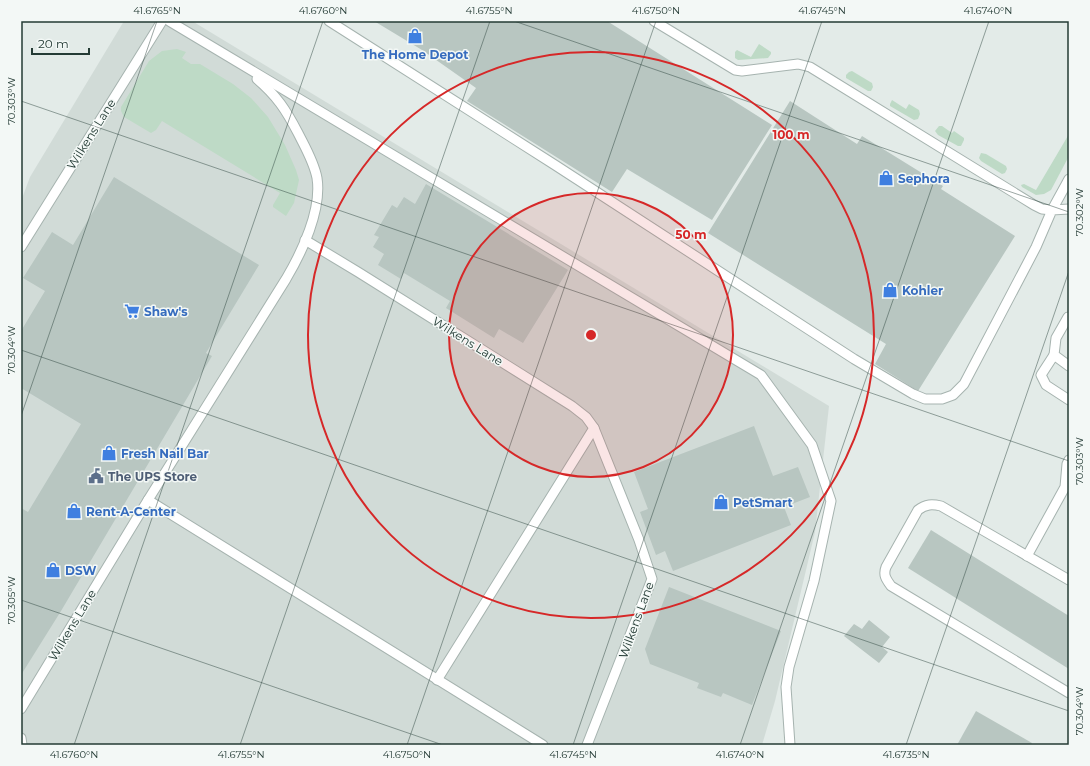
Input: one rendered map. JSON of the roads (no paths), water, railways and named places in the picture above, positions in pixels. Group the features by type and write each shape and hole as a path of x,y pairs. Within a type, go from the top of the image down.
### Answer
{"lane":[{"name":"Wilkens Lane","path":"21,247 162,21"},
{"path":"169,21 761,375 812,445 831,501 814,581 789,667 786,687 790,745"},
{"path":"329,21 562,169 854,359 913,394 925,399 942,399 953,395 964,384 1036,248 1052,210 1069,179"},
{"path":"654,21 735,70 742,71 798,64 810,67 1034,205 1052,210 1069,209"},
{"path":"233,60 254,76 274,95 287,113 314,166 317,179 316,204 305,240"},
{"name":"Wilkens Lane","path":"21,709 148,500 289,273 305,240 576,409 586,417 594,428 639,540 652,579 587,745"},
{"path":"1069,317 1056,338 1054,355 1041,375 1046,385 1069,400"},
{"path":"1054,355 1069,366"},
{"path":"437,680 594,428"},
{"path":"1027,556 1065,487 1067,464 1069,460"},
{"path":"148,500 543,745"},
{"path":"1069,580 941,506 932,504 924,506 918,510 884,573 886,580 892,586 1069,693"},
{"path":"21,738 22,745"}],"place":[{"name":"The Home Depot","path":"415,36"},
{"name":"Sephora","path":"886,178"},
{"name":"Kohler","path":"890,290"},
{"name":"Shaw's","path":"132,311"},
{"name":"Fresh Nail Bar","path":"109,453"},
{"name":"The UPS Store","path":"96,476"},
{"name":"PetSmart","path":"721,502"},
{"name":"Rent-A-Center","path":"74,511"},
{"name":"DSW","path":"53,570"}]}
